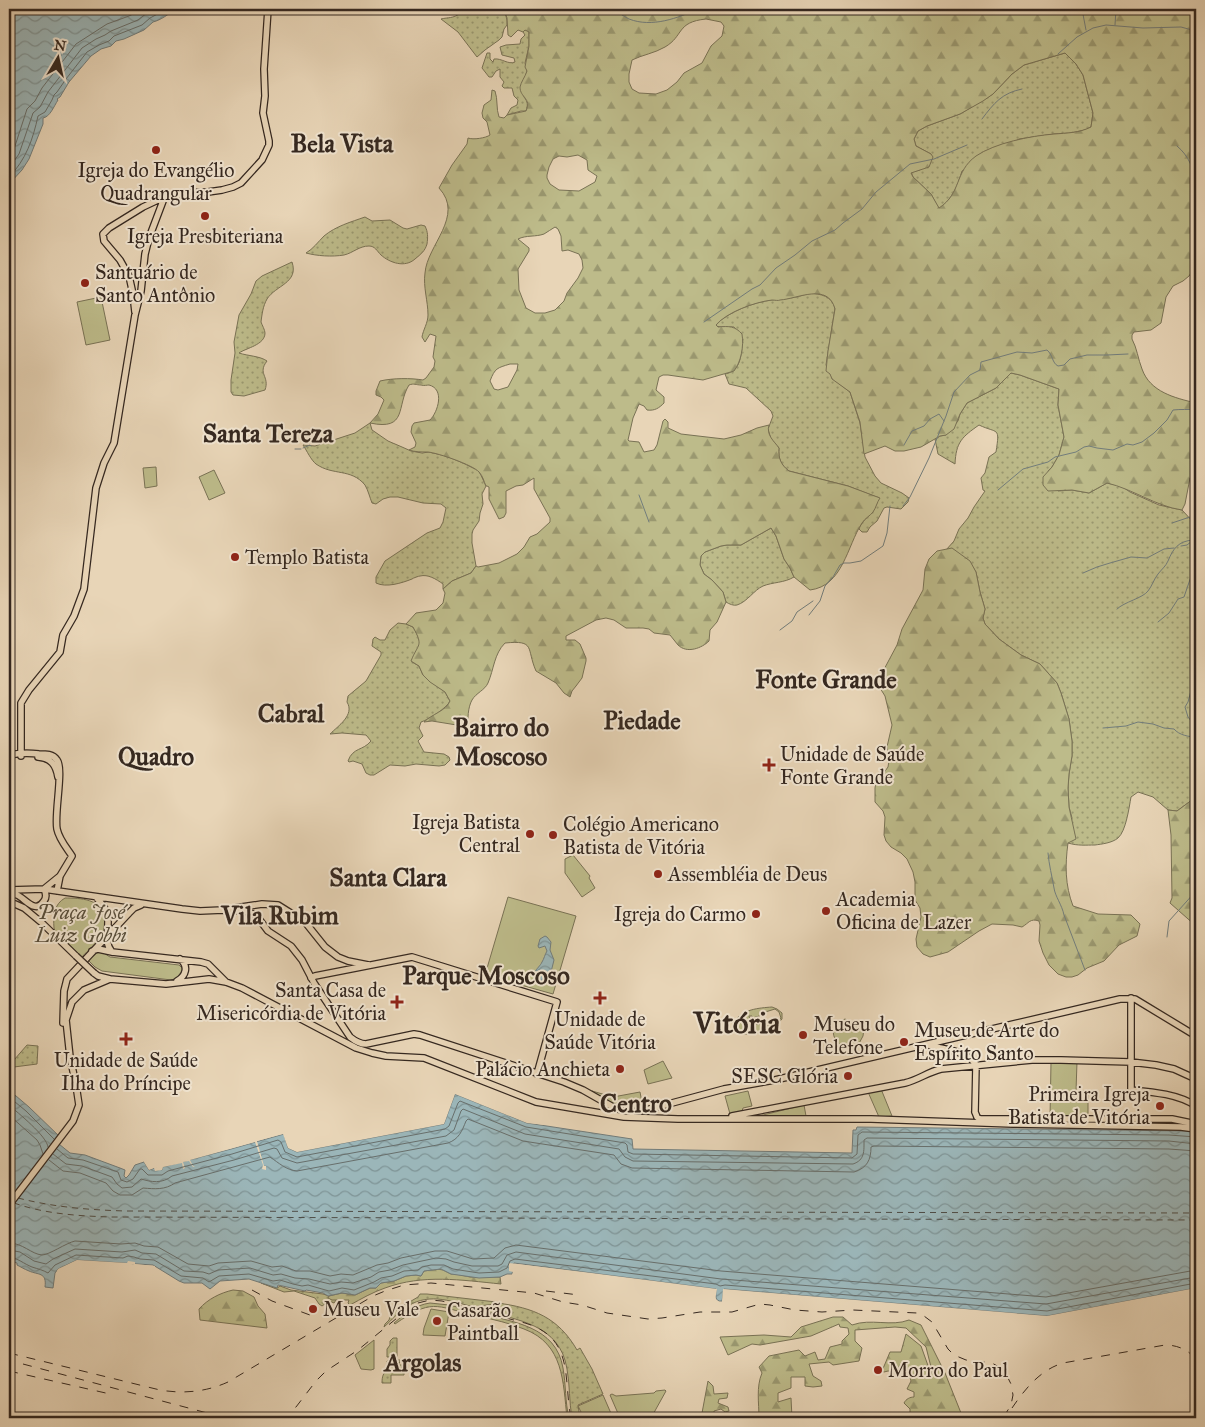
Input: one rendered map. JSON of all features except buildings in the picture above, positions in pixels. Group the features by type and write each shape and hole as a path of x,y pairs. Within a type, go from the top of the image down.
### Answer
{"main road":[{"path":"135,315 129,276 120,260 104,242 103,234 109,228 143,207 169,197 233,187 241,183 265,156 269,141 263,112 268,9"},
{"path":"160,213 163,201 169,197"},
{"path":"21,755 21,703 29,690 58,655 61,649 63,634 74,616 84,589 96,488 104,463 114,443 135,315 141,291 145,254 160,213 169,197"},
{"path":"129,276 132,278 138,277 143,270"},
{"path":"9,756 47,754 54,757 60,766 56,813 57,829 58,834 72,856 60,876 57,891"},
{"path":"21,755 45,758 62,755"},
{"path":"45,758 54,766 59,781"},
{"path":"44,889 60,876"},
{"path":"9,894 18,895 30,904 37,906 45,900 46,893 44,889"},
{"path":"9,890 44,889 200,911 262,904 278,905 305,922 324,947 348,961 368,965"},
{"path":"96,897 108,915 107,944 112,952"},
{"path":"9,903 24,908 98,976 110,979 172,984 206,979 226,982 254,994 360,1049 386,1056 424,1058 536,1102 624,1117 871,1119 1046,1125 1162,1126 1196,1129"},
{"path":"9,1204 68,1128 78,1110 78,1098 64,1030 65,984 72,973 91,952 132,910 146,904"},
{"path":"221,910 249,912 255,915 268,931 284,940 294,950 350,1037 361,1044 417,1034 575,1086 613,1108 633,1112 724,1089 775,1080 1120,999 1133,998 1196,1036"},
{"path":"91,952 98,949 201,962 208,964 226,982"},
{"path":"311,978 318,975 412,957 556,1002 537,1074"},
{"path":"172,984 182,979 186,971 185,964 180,959"},
{"path":"70,1057 66,1020 72,1002 84,990 110,979"},
{"path":"1133,998 1131,1090 1173,1096 1196,1106"},
{"path":"926,1045 964,1054 971,1058 976,1065 975,1112 980,1119 1172,1119 1196,1124"},
{"path":"708,1118 726,1117 911,1081 934,1071 976,1065 1050,1060 1132,1062 1174,1069 1196,1079"},
{"path":"71,1092 74,1097 78,1098"},
{"path":"931,1121 969,1119 975,1112"}],"green space":[{"path":"460,9 504,9 507,25 502,37 477,57 458,32 441,19 458,15 461,13"},
{"path":"504,9 1196,9 1196,266 1189,276 1173,286 1166,297 1161,323 1151,330 1134,332 1132,335 1142,369 1151,383 1164,393 1196,403 1196,471 1190,478 1182,510 1163,505 1107,483 1089,493 1072,490 1048,491 1043,485 1043,477 1059,455 1064,437 1058,405 1059,389 1011,373 996,388 967,403 954,429 946,435 940,436 921,447 904,451 895,451 885,446 864,454 860,422 850,392 832,379 826,371 835,309 831,301 826,296 811,294 758,303 734,312 716,325 718,327 734,328 742,334 741,354 734,371 703,380 668,375 659,377 656,390 664,397 664,403 657,409 650,410 639,404 633,418 628,440 639,442 644,452 654,450 665,419 668,422 668,428 681,434 724,439 769,425 770,435 779,448 781,461 789,471 848,486 880,498 873,512 862,523 837,573 821,587 810,590 794,577 771,528 741,545 721,546 705,552 701,556 700,565 704,574 723,592 726,602 717,622 710,630 709,641 702,646 690,650 678,645 670,635 654,633 649,629 643,628 626,628 614,620 606,618 596,620 566,636 566,640 575,640 580,644 586,658 582,678 572,691 570,697 556,683 536,671 526,644 505,643 496,657 487,685 471,703 468,714 469,727 432,721 424,722 445,707 450,701 445,692 430,682 423,675 419,666 411,661 419,642 413,627 406,624 416,613 436,610 443,603 445,593 443,589 452,581 471,573 476,566 499,563 517,554 530,537 537,534 550,522 550,518 534,489 534,478 523,485 506,491 506,513 504,517 499,519 489,499 489,487 486,486 479,472 463,463 439,455 409,450 415,447 416,443 411,432 414,423 430,420 435,412 438,396 434,387 429,385 409,385 396,420 382,425 370,423 378,414 384,400 376,395 380,381 391,379 423,380 434,367 435,361 433,357 436,336 430,334 425,342 422,337 428,315 425,284 427,262 447,220 448,209 446,199 439,188 467,144 468,138 473,139 490,135 487,122 483,118 482,113 484,105 491,100 492,90 496,94 499,117 504,118 507,115 526,111 528,103 520,87 527,71 525,67 529,46 529,32 518,30 511,37 508,35 507,18","holes":["706,19 721,22 724,26 722,36 711,46 702,63 684,73 667,90 656,94 639,93 632,89 629,82 632,60 665,47 671,43 685,26","1065,53 1076,64 1083,75 1093,113 1091,127 1073,132 1024,138 984,151 969,162 951,196 939,208 931,194 911,173 929,167 933,157 916,146 914,139 918,131 960,114 983,101 1024,65","578,155 587,160 588,170 597,176 595,182 579,191 559,190 550,184 547,175 553,159 559,156","555,227 558,229 561,236 562,251 568,250 579,254 583,268 564,301 555,310 535,313 526,308 519,290 518,269 529,248 518,239 544,234","518,364 508,387 498,390 494,389 490,381 493,373 502,367"]},
{"path":"525,30 529,31 529,46 525,63 527,71 524,97 527,107 526,111 507,115 511,108 517,105 518,100 514,96 512,88 504,88 502,86 504,82 500,77 500,69 492,77 489,77 482,68 487,53 490,53 490,59 493,62 494,59 497,59 510,63 515,62 514,58 502,55 500,47 520,44 521,39 525,35 523,32"},
{"path":"1065,53 1076,64 1083,75 1093,113 1091,127 1071,133 1019,139 962,171 954,192 939,209 931,194 913,177 911,172 920,170 931,154 916,146 914,139 918,131 960,114 993,94 1012,74 1024,65"},
{"path":"365,217 372,221 390,220 407,229 421,225 425,226 428,237 425,249 411,262 402,264 389,260 371,246 365,246 339,256 306,253 324,236 344,225"},
{"path":"292,262 293,269 290,279 271,294 265,304 261,322 265,332 264,337 259,343 239,353 267,361 263,369 266,381 265,390 244,396 233,395 231,392 231,380 235,353 234,342 239,315 256,281 262,276"},
{"path":"809,293 829,298 834,304 835,308 826,365 833,379 850,392 860,423 865,457 881,483 909,498 908,502 901,509 884,508 877,521 867,532 862,532 859,529 873,511 879,498 848,486 789,471 782,464 779,448 771,439 768,429 773,416 771,411 746,388 729,384 725,374 731,372 738,365 743,339 734,327 718,327 716,326 717,323 735,311 749,305"},
{"path":"101,297 110,340 86,345 77,302"},
{"path":"1011,373 1059,389 1058,405 1064,437 1059,455 1048,471 1058,491 1072,490 1089,493 1107,483 1121,486 1159,505 1182,510 1196,525 1196,797 1177,811 1168,810 1153,797 1138,792 1131,797 1127,819 1121,835 1116,840 1104,844 1075,845 1068,843 1072,818 1069,807 1068,788 1072,741 1069,719 1057,683 1040,664 1021,655 999,639 985,624 983,618 985,609 976,572 969,561 952,549 946,550 954,541 959,529 985,491 983,490 981,478 985,473 989,457 996,452 998,438 996,432 979,425 961,441 957,450 955,464 938,454 935,439 946,435 958,421 967,403 996,388"},
{"path":"370,423 372,430 388,441 411,451 429,452 446,456 479,471 486,486 482,494 483,504 479,521 472,534 476,566 471,573 452,581 443,589 443,584 426,576 419,576 389,585 376,583 376,577 385,561 427,533 440,528 446,508 441,504 423,503 398,497 383,499 376,504 372,503 365,485 360,480 348,474 322,468 311,458 303,445 315,446 355,433"},
{"path":"156,467 157,486 145,488 143,468"},
{"path":"214,470 225,493 209,500 199,477"},
{"path":"771,528 794,577 763,586 737,605 727,603 723,592 704,574 700,565 701,556 705,552 721,546 741,545"},
{"path":"952,548 970,561 976,572 985,609 983,618 985,624 999,639 1021,655 1040,664 1057,683 1061,693 1069,719 1072,741 1068,788 1069,807 1076,839 1068,843 1066,867 1068,890 1073,906 1098,914 1131,915 1140,924 1137,936 1119,945 1104,961 1072,977 1058,974 1049,965 1039,941 1040,925 1039,921 1036,920 1030,921 1022,927 992,924 948,952 930,957 923,954 917,947 916,939 921,917 920,908 915,900 913,872 907,859 891,847 884,835 885,817 883,811 875,802 875,788 877,776 883,774 888,767 887,747 892,725 885,696 880,688 881,675 897,645 902,629 923,590 925,569 929,559 937,551"},
{"path":"398,623 413,627 420,642 412,662 419,666 423,675 445,692 450,701 437,713 421,722 419,728 423,736 418,741 424,752 444,754 450,760 445,765 439,766 416,764 405,766 390,765 374,775 370,775 366,773 362,764 348,761 355,751 371,741 366,735 330,734 347,716 349,711 348,696 366,681 381,655 381,652 372,646 373,639 375,637 385,640 390,630"},
{"path":"1196,797 1196,926 1170,903 1172,898 1171,835 1168,810 1177,811"},
{"path":"573,855 590,876 589,878 595,888 582,897 565,873 565,859"},
{"name":"Parque Moscoso","path":"508,897 576,916 553,994 485,975"},
{"name":"Praça José Luiz Gobbi","path":"65,898 83,899 95,903 100,906 105,917 104,933 82,957 54,928 55,911 58,904"},
{"path":"102,952 110,957 179,965 182,968 182,973 178,978 171,980 102,971 88,960 97,953"},
{"path":"772,1007 782,1013 782,1019 772,1027 753,1034 741,1033 735,1030 734,1022 741,1014 751,1010","holes":["775,1009 779,1012 781,1018 778,1022 765,1026 764,1023 754,1025 755,1028 752,1028 749,1016 753,1018"]},
{"path":"845,1019 864,1028 863,1036 856,1049 849,1049 838,1043 833,1033 838,1023"},
{"path":"27,1045 38,1046 37,1064 14,1067 14,1060"},
{"path":"663,1061 672,1078 648,1084 644,1070"},
{"path":"1051,1062 1077,1062 1076,1091 1088,1091 1087,1116 1050,1119"},
{"path":"881,1089 892,1116 879,1117 868,1092"},
{"path":"592,1091 613,1097 640,1092 643,1108 628,1109 622,1107"},
{"path":"748,1091 752,1106 730,1114 725,1096"},
{"path":"804,1105 806,1116 760,1118 759,1116"},
{"path":"437,1269 451,1274 470,1277 500,1277 501,1284 442,1279 414,1281 385,1288 350,1305 348,1303 349,1300 332,1300 328,1298 329,1296 342,1293 355,1295 370,1288 376,1288 381,1283 394,1281 406,1276 421,1276 424,1271"},
{"path":"261,1283 277,1288 280,1286 291,1290 323,1294 336,1300 334,1303 329,1301 322,1306 315,1298 294,1291 284,1292"},
{"path":"233,1290 243,1291 254,1297 258,1306 265,1314 267,1328 200,1320 199,1309 206,1302"},
{"path":"420,1294 496,1302 496,1304 478,1306 477,1308 451,1301 425,1300 404,1308 384,1327 391,1313"},
{"path":"430,1303 449,1305 477,1312 475,1316 434,1306 417,1311 394,1323 415,1308"},
{"path":"498,1303 533,1311 544,1316 562,1329 577,1350 580,1348 603,1394 578,1405 580,1418 572,1418 567,1369 563,1354 556,1342 535,1326 481,1310 482,1307 497,1306"},
{"name":"Casarão Paintball","path":"431,1309 449,1312 445,1336 423,1335"},
{"path":"478,1313 505,1319 531,1328 552,1343 559,1354 563,1368 569,1418 567,1418 559,1366 547,1344 524,1329 479,1316"},
{"path":"833,1317 843,1317 852,1325 866,1322 895,1323 909,1320 921,1325 945,1373 963,1418 906,1418 907,1415 910,1415 910,1409 904,1403 908,1398 914,1397 914,1392 907,1389 911,1381 909,1373 882,1371 890,1352 901,1352 906,1334 921,1346 931,1374 932,1371 926,1347 906,1328 895,1327 855,1330 855,1341 862,1348 859,1361 833,1365 829,1362 809,1364 813,1376 821,1381 822,1386 805,1386 805,1377 791,1377 791,1388 778,1393 778,1402 791,1398 792,1418 759,1418 758,1389 762,1373 759,1367 769,1356 799,1350 805,1356 815,1352 818,1360 825,1359 830,1347 842,1344 842,1341 849,1334 848,1328 840,1327 839,1324 811,1336 760,1345 752,1344 728,1355 720,1337 764,1335 791,1337 801,1327"},
{"path":"393,1338 397,1338 397,1360 400,1360 399,1365 402,1365 401,1370 404,1371 404,1375 391,1375 391,1383 382,1383 383,1375 388,1371 387,1361 389,1357 387,1357 387,1349"},
{"path":"374,1340 374,1369 361,1369 355,1355"},
{"path":"708,1381 713,1386 714,1394 728,1393 727,1398 719,1399 718,1403 728,1407 729,1411 725,1412 721,1409 714,1411 714,1418 703,1418 702,1413"},
{"path":"665,1390 651,1418 620,1418 610,1395 654,1393"},
{"path":"603,1395 613,1418 584,1418 578,1406"}],"water":[{"path":"9,9 175,9 153,22 144,30 116,41 111,46 101,49 91,56 69,82 50,113 43,118 43,124 29,159 9,184"},
{"path":"545,936 551,942 550,950 554,960 550,976 547,980 541,982 534,977 534,974 547,951 545,946 539,948 538,946 540,939"},
{"path":"9,1090 60,1137 59,1144 70,1153 85,1155 125,1170 124,1176 126,1178 135,1165 144,1162 149,1170 155,1168 162,1170 162,1167 284,1134 288,1148 297,1152 444,1124 455,1094 527,1123 632,1139 633,1149 852,1153 853,1130 856,1130 857,1127 1188,1131 1196,1133 1196,1288 1047,1316 724,1289 722,1301 719,1301 716,1297 716,1289 514,1263 512,1274 500,1277 479,1278 451,1274 441,1269 424,1271 421,1276 406,1276 394,1281 381,1283 376,1288 370,1288 355,1295 342,1293 328,1296 323,1293 278,1285 277,1288 249,1279 220,1281 210,1289 202,1283 184,1283 179,1281 153,1265 77,1260 58,1269 55,1273 53,1288 45,1287 43,1276 9,1261"}],"pier":[{"path":"455,1091 528,1120 545,1123 545,1125 527,1123 455,1094 444,1124 297,1152 288,1148 283,1134 257,1141 266,1170 262,1169 263,1165 255,1142 190,1160 193,1166 195,1166 193,1167 189,1161 183,1162 185,1168 183,1169 182,1163 163,1167 162,1170 155,1171 154,1168 149,1170 144,1162 146,1161 150,1167 160,1168 162,1164 188,1159 283,1131 286,1133 290,1146 297,1149 443,1122"},
{"path":"77,1260 127,1263 128,1261 135,1262 135,1264 155,1266 155,1269 135,1266 133,1264 127,1266 77,1263 57,1271"},
{"path":"509,1263 717,1289 715,1300 713,1296 714,1291 516,1266 515,1275 512,1276 513,1272 509,1271"},
{"path":"1196,1288 1196,1291 1047,1318 726,1292 725,1301 722,1301 723,1289 1047,1316"}],"waterway":[{"path":"612,9 638,22 665,21 698,9"},
{"path":"1082,9 1086,30"},
{"path":"1115,25 1116,9"},
{"path":"1192,30 1194,9"},
{"path":"1058,54 1077,37 1093,28 1106,25 1143,28 1181,27 1192,30 1196,34"},
{"path":"982,119 1004,96 1022,89"},
{"path":"704,322 760,285 776,268 812,241 835,230 862,209 876,192 910,164 934,159 967,145"},
{"path":"1177,146 1190,163 1196,185"},
{"path":"903,506 910,497 929,458 954,392 970,375 980,370 981,362 1017,352 1032,353 1047,350 1058,366 1064,365 1070,359 1087,355 1128,354"},
{"path":"998,490 1023,469 1048,462 1055,457 1076,452 1084,447 1089,446 1113,450 1127,444 1133,445 1142,442 1167,420 1173,410 1196,409"},
{"path":"904,445 912,431 924,426 930,419 939,414 944,421"},
{"path":"303,448 311,446"},
{"path":"295,449 301,449"},
{"path":"639,495 649,522"},
{"path":"809,615 820,601 825,586 840,565 861,561 883,546 887,533 890,506"},
{"path":"1172,523 1196,515"},
{"path":"1181,546 1187,545 1196,538"},
{"path":"1117,609 1146,593 1177,546 1183,542 1193,540"},
{"path":"1083,573 1131,557 1147,558 1164,549 1174,548"},
{"path":"1158,622 1169,613 1178,599 1184,597 1196,562"},
{"path":"780,630 792,621 797,612 813,601"},
{"path":"1193,683 1185,707 1188,717 1196,727"},
{"path":"1103,728 1126,726 1138,722 1174,729 1184,735 1196,737"},
{"path":"1048,853 1055,891 1085,970"},
{"path":"1196,855 1193,865 1196,880"},
{"path":"1167,937 1169,921 1196,891"}],"ferry route":[{"path":"18,1198 71,1208 126,1211 1196,1213"},
{"path":"14,1203 50,1212 111,1217 1196,1220"}],"railway":[{"path":"9,1353 160,1390 177,1392 203,1390 228,1382 373,1296 404,1285 431,1283 534,1293 607,1313 648,1319 700,1312 732,1312 760,1304 822,1312 853,1310 917,1313 932,1322 948,1349 954,1355 966,1360 992,1363 1006,1374 1011,1384 1013,1395 1011,1405 1003,1418"},
{"path":"252,1290 272,1301 318,1318"},
{"path":"546,1291 579,1295"},
{"path":"281,1418 296,1407 326,1371 358,1350 408,1309 418,1303 430,1300 442,1301 525,1323 541,1330 552,1339 559,1349 564,1362 571,1418"},
{"path":"1012,1408 1040,1375 1063,1363 1165,1345 1182,1349 1196,1359"},
{"path":"23,1364 226,1418"},
{"path":"9,1371 110,1394"}],"place":[{"name":"Igreja do Evangélio Quadrangular","path":"156,150"},
{"name":"Igreja Presbiteriana","path":"205,216"},
{"name":"Santuário de Santo Antônio","path":"85,283"},
{"name":"Templo Batista","path":"235,557"},
{"name":"Unidade de Saúde Fonte Grande","path":"769,765"},
{"name":"Igreja Batista Central","path":"530,834"},
{"name":"Colégio Americano Batista de Vitória","path":"553,835"},
{"name":"Assembléia de Deus","path":"658,874"},
{"name":"Academia Oficina de Lazer","path":"826,911"},
{"name":"Igreja do Carmo","path":"756,914"},
{"name":"Unidade de Saúde Vitória","path":"600,998"},
{"name":"Santa Casa de Misericórdia de Vitória","path":"397,1002"},
{"name":"Museu do Telefone","path":"803,1035"},
{"name":"Unidade de Saúde Ilha do Príncipe","path":"126,1039"},
{"name":"Museu de Arte do Espírito Santo","path":"904,1042"},
{"name":"Palácio Anchieta","path":"620,1069"},
{"name":"SESC Glória","path":"848,1076"},
{"name":"Primeira Igreja Batista de Vitória","path":"1160,1106"},
{"name":"Museu Vale","path":"313,1309"},
{"name":"Casarão Paintball","path":"437,1321"},
{"name":"Morro do Paul","path":"878,1370"}],"district":[{"name":"Bela Vista","path":"342,143"},
{"name":"Santa Tereza","path":"268,433"},
{"name":"Fonte Grande","path":"826,679"},
{"name":"Cabral","path":"291,713"},
{"name":"Piedade","path":"642,720"},
{"name":"Bairro do Moscoso","path":"501,742"},
{"name":"Quadro","path":"156,756"},
{"name":"Santa Clara","path":"388,877"},
{"name":"Vila Rubim","path":"280,915"},
{"name":"Parque Moscoso","path":"486,975"},
{"name":"Vitória","path":"737,1023"},
{"name":"Centro","path":"636,1103"},
{"name":"Argolas","path":"423,1362"}]}
